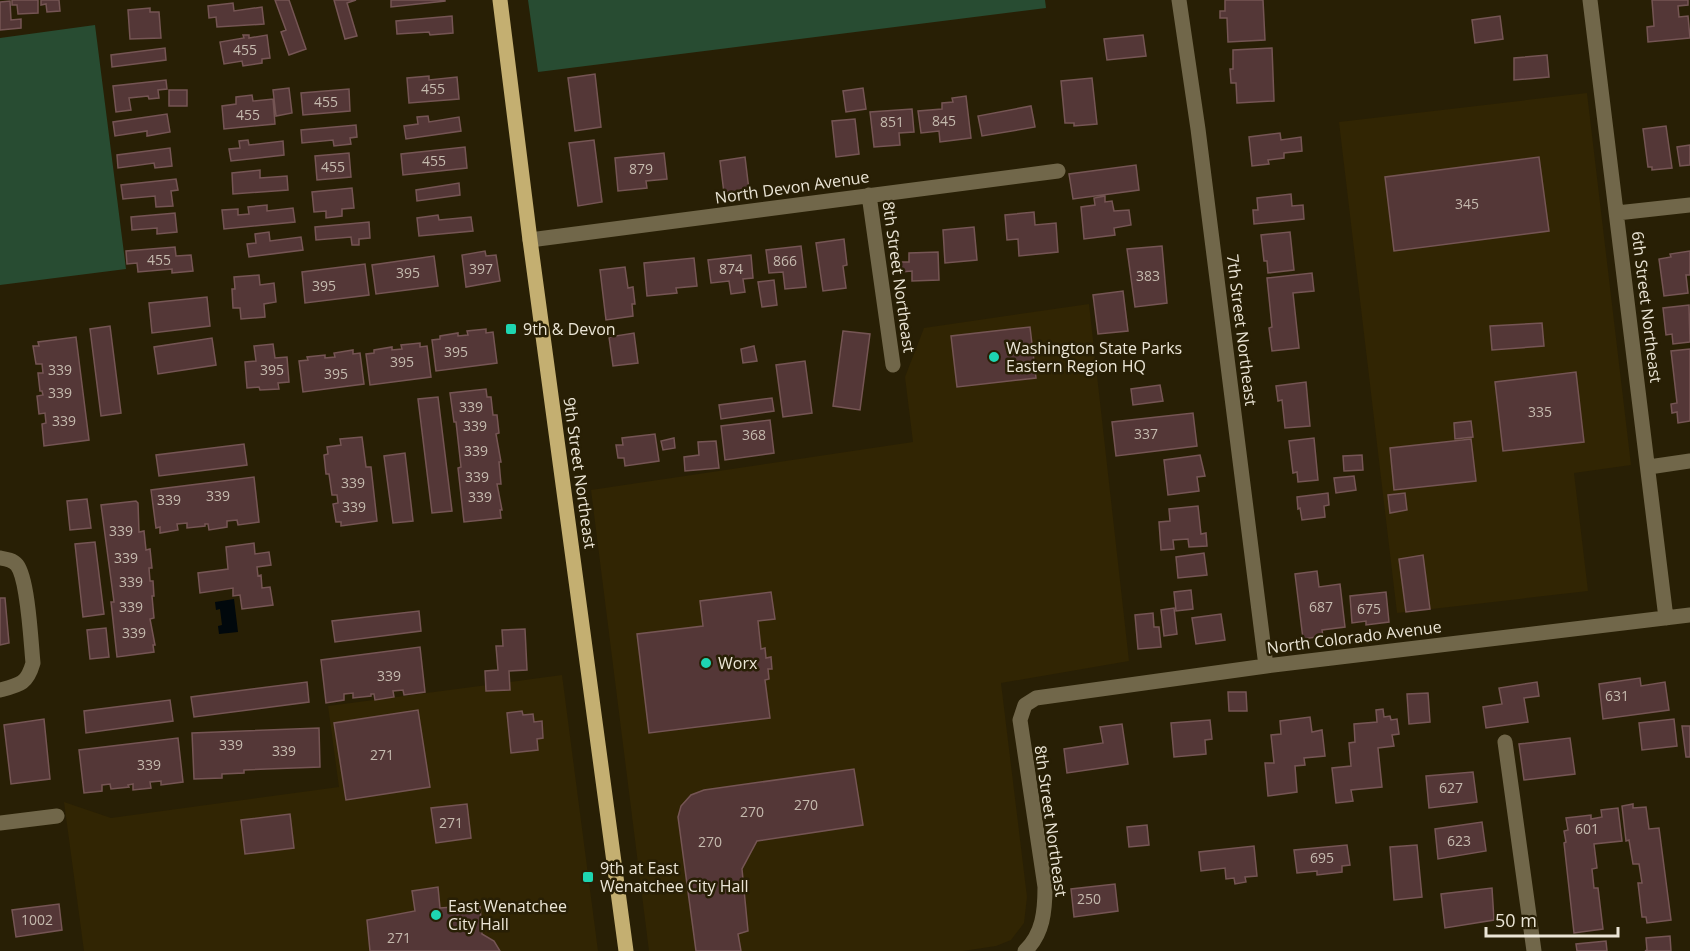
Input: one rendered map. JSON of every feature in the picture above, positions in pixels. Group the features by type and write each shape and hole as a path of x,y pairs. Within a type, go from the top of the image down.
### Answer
{"main road":[{"name":"9th Street Northeast","path":"500,0 626,951"}],"street":[{"name":"7th Street Northeast","path":"1179,0 1198,129 1266,666"},
{"name":"6th Street Northeast","path":"1590,0 1666,618"},
{"name":"North Devon Avenue","path":"530,240 1058,171"},
{"name":"8th Street Northeast","path":"869,195 893,365"},
{"path":"1617,213 1690,205"},
{"path":"1649,467 1690,461"},
{"path":"0,558 18,566 24,586 33,663 29,675 20,685 0,690"},
{"name":"North Colorado Avenue","path":"1025,705 1036,698 1051,694 1690,615"},
{"name":"8th Street Northeast","path":"1025,705 1022,711 1021,728 1044,887 1042,924 1030,946"},
{"path":"1505,742 1534,951"},
{"path":"0,823 57,816"}],"shaded area":[{"path":"1587,93 1631,465 1574,473 1588,591 1397,613 1339,122"},
{"path":"1089,304 1129,661 1001,683 1027,897 1024,923 1011,940 996,946 963,951 649,951 591,490 913,442 905,377 924,328"},
{"path":"234,599 238,632 219,634 218,626 222,625 220,609 216,610 215,602"},
{"path":"562,675 598,951 84,951 64,802 111,818 339,787 328,706"}],"green space":[{"path":"528,0 1045,0 1046,8 538,72"},
{"path":"95,25 126,269 0,285 0,38"}],"building":[{"path":"12,0 38,0 38,13 18,14 17,5 12,5"},
{"path":"41,0 59,0 60,11 47,12 46,4 41,5"},
{"path":"275,0 289,0 306,49 289,55 281,32 286,30"},
{"path":"334,0 356,0 347,3 357,36 345,39"},
{"path":"391,0 445,0 445,1 391,7"},
{"path":"1225,0 1263,0 1265,40 1228,42 1227,18 1220,18 1220,11 1225,11"},
{"path":"1652,0 1688,0 1688,5 1678,6 1679,17 1688,16 1690,38 1648,42 1647,27 1654,26"},
{"path":"10,1 11,20 21,19 21,28 0,30 0,2"},
{"path":"233,3 234,11 262,7 264,24 217,27 216,17 209,18 208,6"},
{"path":"150,8 150,12 159,12 161,38 130,39 128,10"},
{"path":"452,16 453,33 397,34 396,21"},
{"path":"1500,16 1503,39 1475,43 1472,20"},
{"path":"243,35 249,35 249,38 267,35 270,58 262,59 262,63 243,66 242,61 224,64 220,42 244,38"},
{"path":"1143,35 1146,56 1107,60 1104,39"},
{"path":"165,48 166,60 112,67 111,55"},
{"path":"1272,48 1274,101 1237,103 1236,83 1231,83 1230,69 1233,69 1233,50"},
{"path":"1547,55 1549,77 1514,80 1514,58"},
{"path":"595,74 601,127 575,131 568,78"},
{"path":"429,76 429,80 457,77 459,99 409,103 407,78"},
{"path":"1092,78 1097,124 1074,126 1074,123 1065,123 1061,81"},
{"path":"166,80 167,89 158,90 159,98 149,99 148,96 129,98 131,110 116,112 113,86"},
{"path":"289,88 292,113 276,116 273,90"},
{"path":"863,88 866,109 846,112 843,91"},
{"path":"349,89 350,111 303,115 301,93"},
{"path":"169,90 187,90 187,106 169,106"},
{"path":"252,95 253,101 273,99 275,124 224,129 222,106 236,104 236,97"},
{"path":"966,96 971,138 940,142 939,131 921,133 918,111 942,109 942,103 953,102 952,98"},
{"path":"1031,106 1035,127 982,136 978,116"},
{"path":"912,109 914,132 899,133 900,145 874,147 870,112"},
{"path":"167,114 170,132 147,136 147,131 115,136 113,122"},
{"path":"428,116 429,122 459,117 461,131 406,139 404,126 418,124 417,117"},
{"path":"855,119 859,154 836,157 832,121"},
{"path":"356,125 357,137 350,138 351,144 334,146 333,140 302,143 301,130"},
{"path":"1666,126 1672,168 1652,170 1652,167 1648,167 1643,129"},
{"path":"1280,133 1281,140 1301,137 1302,151 1284,153 1284,158 1268,160 1269,164 1252,166 1249,137"},
{"path":"248,140 249,145 283,141 284,155 231,161 229,149 240,148 239,141"},
{"path":"594,140 602,202 578,206 569,143"},
{"path":"1690,145 1690,165 1680,166 1677,147"},
{"path":"465,147 467,168 403,175 401,154"},
{"path":"170,148 172,166 155,168 154,163 118,168 117,155"},
{"path":"349,153 351,177 317,180 315,156"},
{"path":"664,153 667,179 646,181 647,188 618,191 615,158"},
{"path":"745,157 749,190 724,193 720,161"},
{"path":"1539,157 1549,231 1394,251 1385,177"},
{"path":"1136,165 1139,190 1073,199 1069,174"},
{"path":"260,170 260,178 287,176 288,190 233,194 232,173"},
{"path":"176,179 178,190 171,191 173,206 156,207 155,196 123,199 121,185"},
{"path":"459,183 460,195 417,201 416,190"},
{"path":"352,188 354,208 342,209 342,216 326,218 326,211 314,212 312,192"},
{"path":"1291,194 1292,206 1303,205 1304,219 1254,224 1253,210 1258,210 1257,198"},
{"path":"1105,196 1105,202 1112,201 1114,211 1129,210 1131,225 1114,228 1115,235 1084,239 1081,207 1095,205 1094,198"},
{"path":"267,205 267,211 293,208 295,222 224,229 222,210 238,209 238,215 249,214 248,207"},
{"path":"1034,212 1035,225 1056,223 1058,252 1019,256 1018,239 1007,240 1005,215"},
{"path":"175,213 177,232 157,234 157,228 132,230 131,217"},
{"path":"438,215 439,220 471,217 473,231 419,236 417,218"},
{"path":"369,222 370,238 359,239 359,245 352,245 351,237 316,240 315,227"},
{"path":"974,227 977,260 945,263 943,230"},
{"path":"269,232 270,241 301,237 303,250 249,257 247,244 256,243 255,234"},
{"path":"1290,232 1294,270 1268,273 1261,235"},
{"path":"844,239 847,265 843,266 846,288 823,291 816,243"},
{"path":"801,246 806,287 785,289 783,272 769,273 766,250"},
{"path":"1162,246 1167,303 1135,307 1127,249"},
{"path":"175,247 176,256 191,255 193,271 172,273 172,269 138,272 137,263 127,264 126,251"},
{"path":"485,251 486,256 496,255 500,281 466,287 462,255"},
{"path":"1690,251 1690,275 1686,275 1688,293 1664,296 1659,259 1671,257 1670,254"},
{"path":"938,252 939,280 912,281 912,271 901,272 901,262 909,262 909,253"},
{"path":"751,255 753,278 743,279 745,292 731,294 729,281 711,283 708,260"},
{"path":"434,256 438,286 376,294 372,265"},
{"path":"694,258 697,286 676,288 677,293 647,296 644,263"},
{"path":"365,264 369,295 305,303 302,272"},
{"path":"625,267 628,288 633,287 635,304 632,304 633,316 606,320 600,270"},
{"path":"1312,273 1314,291 1293,293 1299,348 1272,351 1267,278"},
{"path":"259,275 260,285 274,283 276,302 264,304 265,317 241,319 240,308 233,308 234,277"},
{"path":"774,280 777,305 762,307 758,282"},
{"path":"1123,291 1128,331 1098,334 1093,295"},
{"path":"207,297 210,326 152,333 149,303"},
{"path":"1689,305 1690,342 1673,344 1672,334 1666,335 1663,308"},
{"path":"1542,323 1544,346 1492,350 1490,326"},
{"path":"110,326 121,413 101,416 90,329"},
{"name":"Washington State Parks Eastern Region HQ","path":"1030,327 1036,378 957,387 951,336"},
{"path":"486,329 486,333 493,332 497,363 436,371 432,340 440,339 440,336 458,333 458,336 468,335 467,331"},
{"path":"843,331 870,334 860,410 833,406"},
{"path":"634,333 638,363 613,366 609,337"},
{"path":"76,337 89,440 44,446 42,424 46,423 45,413 39,414 37,396 43,395 40,391 38,373 43,373 42,364 36,364 33,346 39,346 38,342"},
{"path":"212,338 216,365 158,374 154,347"},
{"path":"420,343 420,347 427,346 431,377 370,385 366,354 374,353 374,350 392,347 392,350 402,349 401,345"},
{"path":"273,344 275,358 287,357 289,382 278,383 279,389 247,388 245,362 256,361 254,346"},
{"path":"754,346 757,361 743,363 741,349"},
{"path":"1690,349 1690,421 1678,423 1677,412 1672,413 1671,404 1677,403 1671,351"},
{"path":"353,350 353,354 360,353 364,384 303,392 299,361 308,360 307,357 325,355 325,358 335,357 334,353"},
{"path":"805,361 812,413 783,417 776,365"},
{"path":"1576,372 1584,442 1503,451 1495,382"},
{"path":"1306,382 1310,426 1285,428 1282,400 1278,401 1276,386"},
{"path":"1160,385 1163,401 1133,405 1131,389"},
{"path":"486,389 487,397 491,397 493,415 497,415 499,433 496,434 501,462 499,462 501,484 497,484 502,510 500,510 501,518 464,522 458,468 461,467 450,393"},
{"path":"438,397 452,511 432,513 418,399"},
{"path":"772,398 774,411 721,419 719,405"},
{"path":"1193,413 1197,446 1116,456 1112,422"},
{"path":"770,420 774,453 725,460 721,426"},
{"path":"1471,421 1473,437 1455,439 1454,423"},
{"path":"655,434 659,461 625,466 624,458 618,458 616,445 623,445 622,438"},
{"path":"362,437 366,467 371,467 377,521 341,526 341,522 336,522 333,504 338,503 337,495 332,495 324,455 328,454 327,447 341,445 340,439"},
{"path":"674,438 675,448 663,450 661,441"},
{"path":"1314,438 1318,480 1298,482 1297,472 1293,473 1289,441"},
{"path":"1471,439 1476,481 1394,490 1390,448"},
{"path":"716,441 719,468 685,471 684,457 699,455 698,442"},
{"path":"244,444 247,465 159,476 156,455"},
{"path":"405,453 413,521 393,523 384,456"},
{"path":"1200,455 1205,476 1197,477 1199,491 1168,495 1164,460"},
{"path":"1362,455 1363,470 1344,471 1343,456"},
{"path":"1354,476 1356,490 1336,493 1334,478"},
{"path":"254,477 259,522 238,525 237,520 227,521 227,527 209,530 208,524 187,528 187,523 177,524 178,530 160,533 160,527 156,528 151,490"},
{"path":"1328,493 1329,505 1324,506 1325,517 1302,520 1297,497"},
{"path":"1405,493 1407,510 1390,513 1388,495"},
{"path":"87,499 91,528 70,530 67,501"},
{"path":"136,501 139,532 144,531 146,550 150,549 152,568 149,568 150,581 153,581 154,618 150,619 155,645 153,645 154,652 117,657 111,602 114,602 101,505"},
{"path":"1198,506 1201,534 1206,533 1207,546 1189,547 1188,539 1173,540 1174,549 1161,550 1159,522 1170,521 1169,509"},
{"path":"95,542 104,614 83,617 75,544"},
{"path":"254,543 255,554 269,552 271,565 257,567 258,576 261,575 262,588 270,587 273,605 242,609 240,595 233,596 233,588 200,593 198,573 228,569 226,547"},
{"path":"1204,553 1207,575 1178,578 1176,557"},
{"path":"1423,555 1430,609 1406,612 1399,559"},
{"path":"1317,571 1319,587 1340,584 1345,627 1322,630 1323,636 1303,639 1295,574"},
{"path":"1191,590 1193,609 1176,611 1174,592"},
{"name":"Worx","path":"771,592 775,619 758,621 761,649 765,648 766,658 771,657 772,669 768,669 769,679 765,680 770,718 649,733 637,634 703,626 700,601"},
{"path":"1386,592 1389,622 1366,625 1366,621 1352,623 1350,596"},
{"path":"0,598 5,598 9,643 0,645"},
{"path":"1174,608 1177,634 1164,636 1161,610"},
{"path":"419,611 421,631 335,642 332,621"},
{"path":"1153,613 1154,627 1159,627 1161,647 1138,649 1135,615"},
{"path":"1221,614 1225,640 1196,644 1192,618"},
{"path":"106,628 109,657 90,659 87,630"},
{"path":"525,629 527,670 509,671 510,690 486,691 485,671 498,670 496,646 503,646 502,630"},
{"path":"420,647 425,692 404,695 403,690 393,691 394,697 375,700 374,694 353,698 353,693 344,694 344,700 326,703 321,660"},
{"path":"1640,678 1641,686 1665,682 1669,710 1603,719 1599,684"},
{"path":"307,682 309,702 194,717 191,697"},
{"path":"1537,682 1539,696 1524,698 1528,722 1486,728 1483,707 1502,704 1499,688"},
{"path":"1228,692 1246,692 1247,711 1229,711"},
{"path":"1428,693 1430,722 1409,724 1407,694"},
{"path":"170,700 173,721 86,733 84,711"},
{"path":"1383,709 1384,717 1390,716 1391,720 1397,719 1399,734 1392,735 1394,746 1378,748 1382,787 1351,790 1353,801 1336,803 1332,768 1351,766 1349,743 1355,742 1354,724 1377,722 1376,710"},
{"path":"418,710 430,787 346,800 334,723"},
{"path":"522,711 523,715 533,714 534,722 542,721 543,738 537,739 538,750 511,753 507,713"},
{"path":"1310,717 1312,732 1322,730 1325,756 1304,758 1305,765 1295,766 1297,792 1268,796 1265,763 1274,763 1271,735 1281,734 1280,721"},
{"path":"44,719 50,779 11,784 4,725"},
{"path":"1674,719 1677,746 1642,750 1639,723"},
{"path":"1210,720 1212,739 1205,740 1206,754 1174,757 1171,723"},
{"path":"1122,724 1128,764 1067,773 1064,749 1103,743 1100,727"},
{"path":"1682,726 1690,726 1690,757 1686,757"},
{"path":"319,728 320,767 244,770 244,773 222,774 222,778 194,779 192,733"},
{"path":"178,738 183,782 161,785 161,781 150,782 151,788 133,790 133,784 128,785 129,787 111,789 110,784 102,785 102,791 84,793 79,750"},
{"path":"1570,738 1575,774 1524,780 1519,744"},
{"path":"854,769 863,825 757,841 742,869 748,931 738,934 741,951 696,951 678,817 681,806 691,795 704,790"},
{"path":"1473,772 1477,802 1429,808 1426,776"},
{"path":"467,804 471,838 436,843 431,808"},
{"path":"1633,804 1633,808 1646,807 1649,829 1659,828 1671,920 1647,923 1646,917 1642,917 1638,883 1642,883 1639,864 1633,864 1629,840 1626,841 1622,806"},
{"path":"1618,808 1622,841 1594,844 1597,868 1592,869 1594,888 1598,888 1603,929 1574,933 1564,843 1566,842 1564,831 1568,830 1566,818 1591,815 1591,819 1602,817 1601,810"},
{"path":"290,814 294,848 245,854 241,820"},
{"path":"1482,822 1486,851 1438,859 1435,829"},
{"path":"1147,825 1149,845 1129,847 1127,827"},
{"path":"1347,845 1350,865 1342,866 1342,872 1317,875 1317,871 1297,873 1294,850"},
{"path":"1417,845 1422,897 1394,900 1390,847"},
{"path":"1254,846 1257,876 1245,877 1246,882 1235,884 1234,878 1226,879 1225,868 1201,871 1199,852"},
{"path":"1115,884 1118,911 1074,917 1071,889"},
{"name":"East Wenatchee City Hall","path":"438,887 440,908 480,905 482,934 494,941 500,951 370,951 367,920 415,911 412,891"},
{"path":"1492,888 1494,920 1445,928 1441,894"},
{"path":"59,904 62,930 16,937 12,910"},
{"path":"1670,936 1671,951 1645,951 1647,950 1646,938"},
{"path":"1606,941 1607,951 1577,951 1576,944"}],"place":[{"name":"9th & Devon","path":"511,329"},
{"name":"Washington State Parks Eastern Region HQ","path":"994,357"},
{"name":"Worx","path":"706,663"},
{"name":"9th at East Wenatchee City Hall","path":"588,877"},
{"name":"East Wenatchee City Hall","path":"436,915"}]}
